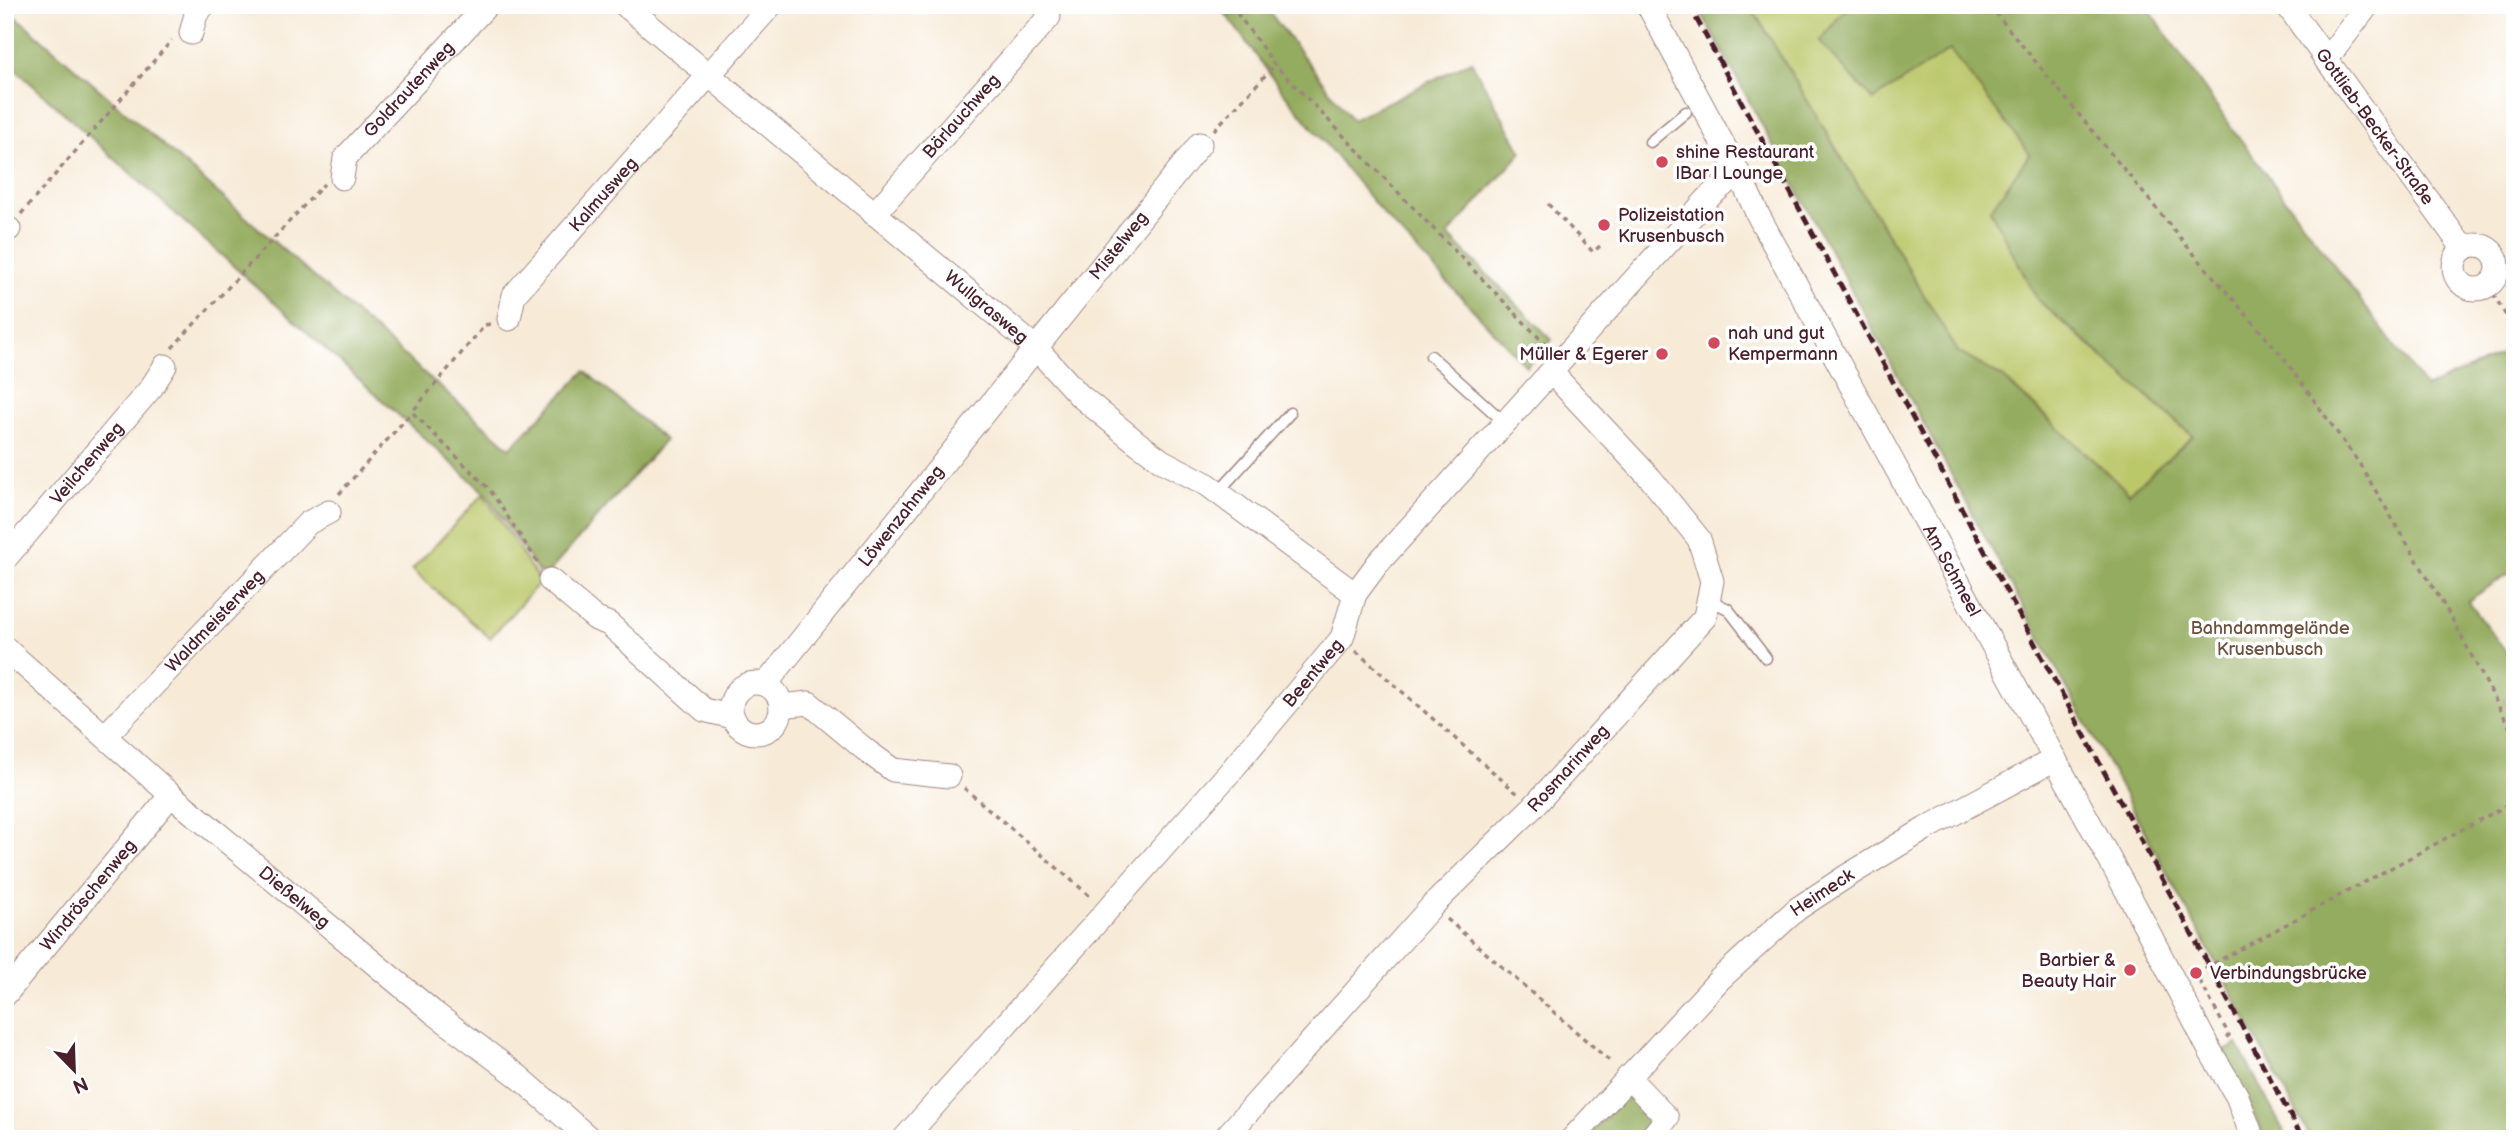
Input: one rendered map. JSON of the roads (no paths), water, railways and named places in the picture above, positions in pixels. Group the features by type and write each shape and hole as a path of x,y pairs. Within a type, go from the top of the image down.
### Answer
{"street":[{"path":"191,33 196,14 204,5"},
{"name":"Goldrautenweg","path":"342,178 345,158 487,5"},
{"name":"Wullgrasweg","path":"625,5 1037,349 1079,395 1162,461 1196,477 1218,492 1355,594"},
{"name":"Kalmusweg","path":"509,319 514,295 771,5"},
{"name":"Am Schmeel","path":"1648,5 1740,176 1764,227 2055,759 2210,1051 2237,1096 2253,1139"},
{"name":"Gottlieb-Becker-Straße","path":"2287,5 2463,248"},
{"path":"2326,60 2368,5"},
{"name":"Bärlauchweg","path":"874,214 1049,17"},
{"name":"Mistelweg","path":"1037,349 1200,144"},
{"name":"Beentweg","path":"904,1139 1230,772 1342,638 1355,594 1378,563 1711,195 1727,182 1740,176"},
{"path":"2482,245 2495,255 2498,272 2488,285 2470,289 2456,278 2453,264 2456,255 2463,248 2482,245"},
{"name":"Löwenzahnweg","path":"733,718 732,701 736,694 749,685 765,685 1037,349"},
{"name":"Veilchenweg","path":"5,559 152,388 165,366"},
{"name":"Rosmarinweg","path":"1224,1139 1432,906 1533,807 1705,617 1712,581 1699,539 1557,367"},
{"name":"Waldmeisterweg","path":"105,736 308,523 329,512"},
{"path":"550,580 596,619 609,625 704,710 733,718 743,730 758,733 766,731 778,721 781,706 776,693 765,685"},
{"name":"Dießelweg","path":"5,649 171,795 433,1012 523,1080 590,1139"},
{"path":"781,706 809,703 892,770 949,776"},
{"name":"Heimeck","path":"1572,1139 1720,979 1797,909 1925,830 2055,759"},
{"name":"Windröschenweg","path":"5,995 171,795"},
{"path":"1628,1077 1667,1118 1650,1139"}],"lane":[{"path":"1650,142 1686,112"},
{"path":"1431,356 1504,422"},
{"path":"1218,492 1290,413"},
{"path":"1708,599 1728,609 1766,658"}],"railway":[{"path":"1689,5 2303,1139"}],"place":[{"name":"shine Restaurant |Bar | Lounge","path":"1662,162"},
{"name":"Polizeistation Krusenbusch","path":"1604,225"},
{"name":"nah und gut Kempermann","path":"1714,343"},
{"name":"Müller & Egerer","path":"1662,354"},
{"name":"Barbier & Beauty Hair","path":"2130,970"},
{"name":"Verbindungsbrücke","path":"2196,973"}],"park label":[{"name":"Bahndammgelände Krusenbusch","path":"2270,638"}]}
